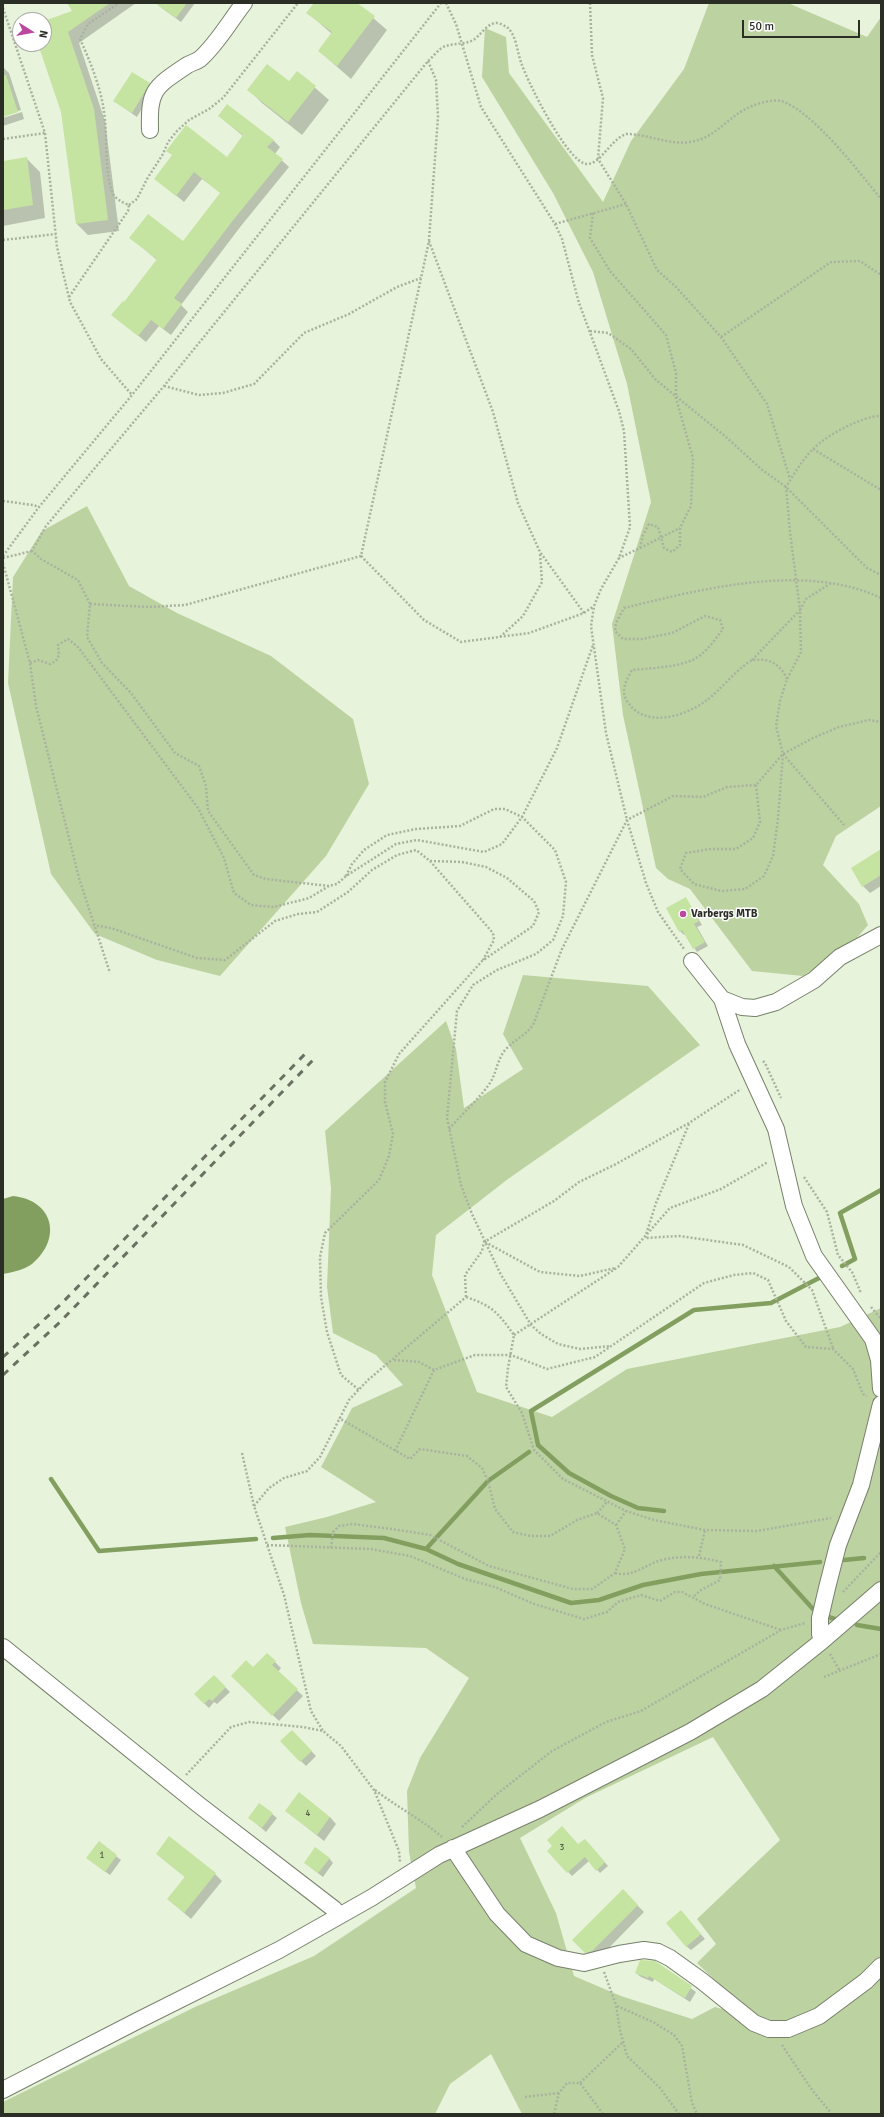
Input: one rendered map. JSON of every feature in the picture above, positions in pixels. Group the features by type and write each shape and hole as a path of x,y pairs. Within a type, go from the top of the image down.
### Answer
{"street":[{"path":"150,130 149,105 152,95 174,74 199,60 244,3"},
{"path":"722,999 742,1007 755,1008 776,1002 814,980 840,957 881,935"},
{"path":"692,961 722,999 737,1044 755,1080 776,1129 794,1206 814,1256 873,1339 879,1360 877,1397 861,1485 838,1545 820,1618 820,1634 822,1641"},
{"path":"3,2090 130,2024 279,1950 339,1916 439,1855 540,1809 690,1732 762,1689 822,1641 881,1590"},
{"path":"3,1647 176,1786 328,1904 339,1916"},
{"path":"453,1848 497,1914 526,1944 558,1958 584,1963 644,1950 658,1952 670,1958 702,1981 754,2023 769,2029 788,2029 819,2016 866,1981 881,1966"}],"path":[{"path":"119,3 88,24 80,39 95,80 104,111 108,167 112,194 118,200 129,205"},
{"path":"69,297 128,211 129,205 137,199 147,179 163,154 168,142 189,120 209,109 223,98 298,3"},
{"path":"3,557 39,507 132,395 439,3"},
{"path":"446,3 456,24 461,45 481,106 555,224 562,239 579,303 619,411 624,431 630,527 619,558 601,589 594,606 591,626 593,645 606,733 627,820 646,883 658,912 692,961"},
{"path":"590,3 592,55 603,98 598,159 626,204 657,270 676,287 721,337 767,404 790,479"},
{"path":"3,8 45,133 56,234 69,297 101,359 132,395"},
{"path":"3,557 32,551 46,526 164,386 428,61 445,46 461,45 474,40 492,24 497,23 507,27 514,39 521,64 531,86 565,145 575,158 583,164 592,164 613,141 626,134 667,142 696,141 706,137 739,112 762,102 779,101 796,109 826,136 881,198"},
{"path":"361,556 429,240 438,117 436,80 428,61"},
{"path":"3,138 45,133"},
{"path":"555,224 626,204"},
{"path":"593,213 590,238 610,271 666,335 676,373 676,398 693,458 691,506 680,528 680,545 672,552 664,548 658,527 649,524 643,535 640,548"},
{"path":"3,240 56,234"},
{"path":"429,240 493,412 518,503 540,552 584,613"},
{"path":"721,337 831,262 860,261 881,275"},
{"path":"164,386 199,395 223,393 254,384 304,333 349,314 397,287 421,278"},
{"path":"590,331 600,331 617,338 631,349 656,380 761,469 786,487 867,568 881,575"},
{"path":"756,785 760,822 753,838 736,849 710,849 686,853 680,869 694,884 721,891 745,889 764,876 773,856 783,754 776,726 780,701 787,679 801,652 800,610 786,487 790,479 813,449 849,424 872,416 881,416"},
{"path":"813,449 881,490"},
{"path":"3,501 39,507"},
{"path":"619,558 680,528"},
{"path":"32,551 41,559 78,580 90,604 87,637 102,663 131,693 175,753 199,766 206,786 208,811 254,875 266,880 329,886"},
{"path":"499,637 523,616 542,582 540,552"},
{"path":"90,604 149,607 185,605 361,556"},
{"path":"361,556 424,620 461,642 529,633 584,613 594,606"},
{"path":"3,563 30,662 39,721 79,878 93,925 110,973"},
{"path":"831,582 806,599 800,610 751,661 706,701 675,716 650,719 633,711 625,699 624,685 632,670 661,667 691,661 710,646 723,629 720,620 705,616 672,633 630,640 623,639 615,631 616,623 624,608 692,591 763,582 831,582 881,598"},
{"path":"30,662 38,660 50,664 56,661 59,655 58,645 68,639 78,647 198,808 224,858 234,893 251,905 274,907 309,898 329,886 337,884 346,876 396,844 418,840 484,852 502,844 522,817 557,748 593,645"},
{"path":"751,661 768,660 782,668 787,679"},
{"path":"449,1130 490,1083 500,1057 506,1049 513,1042 525,1035 533,1025 562,949 627,820 672,796 703,797 727,787 756,785 783,754 840,727 869,720 881,722"},
{"path":"783,754 844,825"},
{"path":"346,876 352,864 364,850 387,835 416,829 460,826 494,808 505,809 522,817 555,850 566,882 563,916 553,940 536,954 497,970 473,985 457,1011 447,1118 461,1186 484,1242 500,1273 531,1325 558,1344 580,1349 611,1346"},
{"path":"93,925 111,928 197,958 225,960 275,921 298,914 318,912 348,892 372,870 397,855 416,850 430,860 493,933 494,940 482,961 399,1054 385,1082 385,1102 393,1134 389,1156 379,1180 325,1233 320,1257 321,1297 327,1332 341,1375 359,1390"},
{"path":"430,860 462,862 486,867 506,878 534,901 539,912 533,926 482,961"},
{"path":"466,1297 465,1275 482,1251 484,1242 548,1204 579,1182 616,1164 689,1123 755,1080"},
{"path":"645,1238 656,1203 689,1123"},
{"path":"514,1336 618,1267 670,1208 721,1189 782,1154"},
{"path":"645,1238 679,1236 743,1245 789,1267 811,1289 833,1349 853,1369 863,1394 877,1397"},
{"path":"484,1242 540,1272 580,1276 618,1267"},
{"path":"841,1259 849,1269 862,1296"},
{"path":"395,1451 434,1370 475,1355 511,1356 547,1369 595,1357 704,1283 734,1275 753,1273 768,1280 786,1321 806,1347 833,1349"},
{"path":"466,1297 482,1303 498,1313 514,1336 506,1387 522,1413 534,1450 563,1479 626,1511 654,1520 704,1530 757,1531 849,1515"},
{"path":"254,1506 270,1488 284,1478 307,1472 320,1457 349,1400 368,1380 394,1360 466,1297"},
{"path":"867,1302 881,1318"},
{"path":"394,1360 419,1362 434,1370"},
{"path":"339,1418 410,1459 420,1449 467,1456 482,1468 488,1481 495,1510 513,1532 530,1536 550,1536 577,1520 597,1513 607,1502"},
{"path":"242,1453 254,1506 284,1595 311,1711 323,1731 341,1746 374,1790 398,1851 402,1878"},
{"path":"616,1525 626,1511"},
{"path":"331,1548 333,1532 340,1526 352,1524 430,1534 489,1566 573,1589 592,1589 615,1573 625,1549 616,1525 597,1513"},
{"path":"699,1556 704,1530"},
{"path":"267,1545 371,1549 410,1556 465,1579 495,1587 534,1604 584,1619 607,1612 618,1602 641,1595 660,1601 674,1592 682,1592 705,1604 781,1630"},
{"path":"837,1598 881,1552"},
{"path":"615,1573 622,1575 637,1572 661,1560 699,1556 721,1562 720,1580 701,1590 693,1597"},
{"path":"461,1828 497,1794 552,1751 606,1722 641,1711 781,1630 820,1618"},
{"path":"824,1677 881,1654"},
{"path":"176,1786 231,1727 249,1722 303,1727 323,1731"},
{"path":"374,1790 396,1806 423,1821 453,1848"},
{"path":"598,1959 609,1981 616,2005 627,2056 660,2088 679,2114"},
{"path":"616,2005 653,2022 674,2035 682,2046 692,2103 697,2114"},
{"path":"769,2029 784,2047 812,2090 832,2114"},
{"path":"554,2114 559,2093 567,2083 580,2083 623,2042"},
{"path":"580,2083 603,2114"},
{"path":"525,2097 559,2093"}],"shaded area":[{"path":"709,3 788,3 867,37 881,17 881,806 836,836 823,865 859,904 868,925 850,946 803,976 752,971 690,889 668,879 656,868 623,715 612,624 651,502 627,384 593,272 553,193 482,77 485,28 506,37 509,73 603,202 631,141 684,69"},
{"path":"87,506 129,586 177,613 271,656 353,719 369,784 326,856 220,976 157,960 95,934 51,874 8,683 13,577 42,531"},
{"path":"523,975 648,986 700,1045 508,1179 436,1235 432,1275 477,1392 552,1417 627,1369 840,1327 881,1308 881,2114 522,2114 491,2054 450,2084 435,2114 3,2114 3,2102 195,2007 314,1956 416,1888 409,1852 407,1791 420,1758 469,1678 426,1648 313,1644 301,1603 285,1527 327,1517 376,1502 321,1467 352,1408 403,1385 376,1355 333,1333 327,1287 331,1188 325,1131 446,1021 456,1049 464,1108 523,1069 503,1034","holes":["713,1737 780,1840 697,1919 716,1944 697,1963 744,2008 737,2013 715,2007 692,2019 621,1996 574,1976 556,1913 520,1838 585,1798"]},
{"path":"13,1196 27,1199 45,1212 49,1222 50,1232 48,1243 42,1254 32,1264 14,1272 3,1274 3,1199"}],"building":[{"path":"67,3 110,3 68,32 94,109 108,220 76,224 61,112 41,52 52,52 52,18 72,11"},
{"path":"155,3 187,3 176,18"},
{"path":"314,3 357,3 375,16 337,66 318,51 332,32 306,13"},
{"path":"267,64 289,81 297,71 316,86 288,122 247,90"},
{"path":"132,72 150,83 132,113 113,101"},
{"path":"3,75 6,75 18,112 3,117"},
{"path":"227,104 274,140 267,147 283,159 234,219 174,298 182,304 163,329 151,320 138,336 111,315 123,301 124,302 157,259 129,238 148,214 183,241 220,193 194,172 176,196 154,179 172,155 166,151 186,125 227,157 243,135 218,116"},
{"path":"27,157 33,205 3,210 3,161"},
{"path":"881,849 881,875 862,887 851,868"},
{"name":"Varbergs MTB","path":"686,897 699,921 694,924 705,942 693,949 682,930 679,932 666,908"},
{"path":"267,1653 276,1661 272,1665 298,1689 272,1716 231,1676 246,1660 253,1667"},
{"path":"214,1675 226,1687 212,1701 209,1699 204,1704 194,1694"},
{"path":"292,1730 312,1751 300,1762 280,1741"},
{"path":"299,1792 330,1817 317,1835 285,1811"},
{"path":"259,1803 273,1813 262,1828 248,1818"},
{"path":"562,1826 578,1844 585,1839 605,1862 596,1871 585,1857 567,1873 547,1851 552,1846 547,1840"},
{"path":"169,1836 216,1873 184,1913 167,1899 185,1877 156,1854"},
{"path":"99,1841 117,1855 105,1872 86,1858"},
{"path":"315,1847 330,1858 318,1873 304,1863"},
{"path":"623,1889 638,1905 592,1951 585,1953 572,1940"},
{"path":"681,1910 701,1934 686,1947 666,1923"},
{"path":"640,1960 655,1961 692,1986 685,1998 649,1976 648,1978 635,1973"}],"waterway":[{"path":"842,1266 855,1259 840,1213 881,1190"},
{"path":"664,1511 638,1508 611,1496 569,1473 538,1445 531,1411 694,1310 771,1303 819,1278"},
{"path":"426,1549 488,1481 529,1452"},
{"path":"51,1479 99,1551 256,1539"},
{"path":"273,1538 310,1535 384,1538 426,1549 458,1564 571,1603 599,1600 643,1585 701,1574 820,1562"},
{"path":"844,1560 864,1558"},
{"path":"774,1566 813,1609"},
{"path":"825,1616 835,1619"},
{"path":"857,1625 881,1629"}],"railway":[{"path":"3,1357 60,1305 305,1054"},
{"path":"3,1375 61,1321 314,1059"}],"place":[{"name":"Varbergs MTB","path":"683,914"}]}
